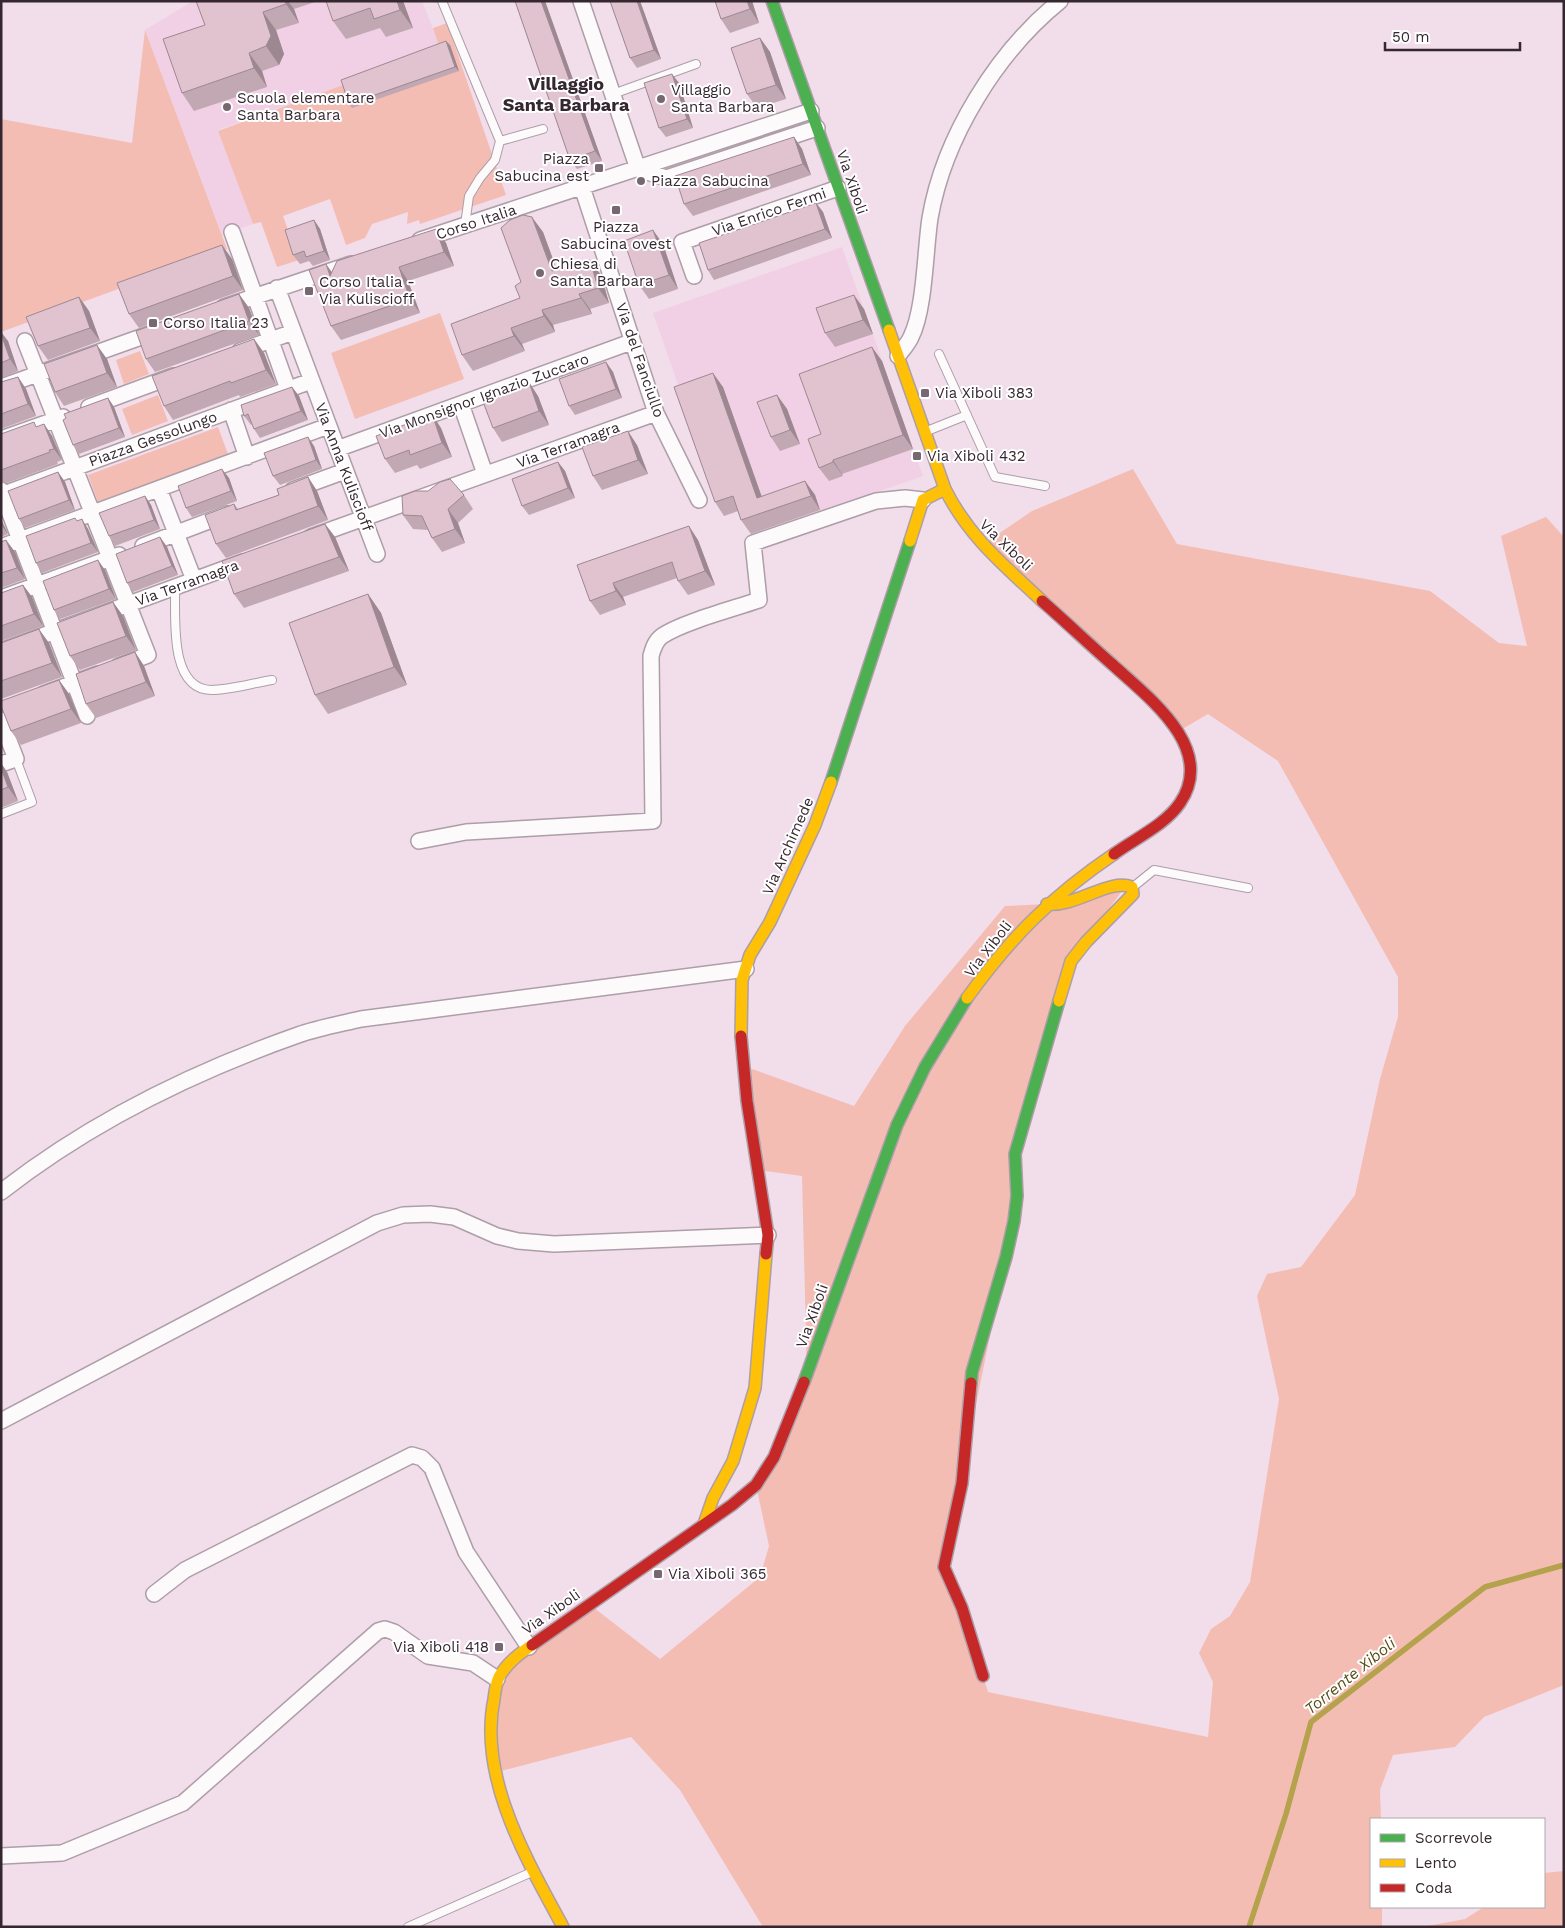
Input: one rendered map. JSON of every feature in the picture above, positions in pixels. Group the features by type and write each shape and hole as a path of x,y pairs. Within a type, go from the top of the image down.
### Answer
{"main road":[{"name":"Via Xiboli","path":"563,1927 516,1833 499,1785 490,1712 497,1679 515,1657 704,1524 756,1485 774,1457 789,1424 910,1094 932,1053 997,959 1047,904 1075,881 1171,814 1186,793 1190,762 1179,731 1166,714 982,546 968,530 946,489 772,1"},
{"path":"922,500 946,489"},
{"name":"Via Archimede","path":"704,1524 713,1498 733,1461 755,1388 768,1235 747,1100 741,1029 742,980 750,955 770,922 818,817 840,758 922,500"},
{"path":"983,1676 962,1608 944,1567 962,1483 972,1372 1006,1257 1014,1222 1017,1196 1015,1154 1071,961 1084,942 1121,909 1133,894 1132,887 1128,883 1118,883 1069,904 1057,906 1047,904"}],"street":[{"path":"581,1 638,169 666,178 817,128"},
{"path":"898,356 911,338 918,318 931,215 947,157 968,109 1013,49 1047,12 1060,1"},
{"name":"Corso Italia","path":"404,246 811,110"},
{"name":"Via del Fanciullo","path":"582,187 608,263 631,342 656,413 699,500"},
{"name":"Via Enrico Fermi","path":"694,276 682,242 838,188"},
{"path":"232,232 288,389"},
{"path":"211,312 368,258"},
{"name":"Via Anna Kuliscioff","path":"277,288 377,554"},
{"path":"1,387 175,325"},
{"path":"226,356 293,332"},
{"path":"25,341 148,655 28,700"},
{"name":"Via Monsignor Ignazio Zuccaro","path":"337,449 631,342"},
{"path":"1,440 191,369"},
{"name":"Piazza Gessolungo","path":"2,493 311,381"},
{"path":"461,404 485,474"},
{"path":"230,410 247,457"},
{"name":"Via Terramagra","path":"301,540 656,413"},
{"path":"1,547 328,426"},
{"path":"283,494 345,471"},
{"path":"159,489 194,580"},
{"path":"2,493 87,716"},
{"path":"419,841 466,832 653,821 651,656 654,644 661,637 677,629 759,600 753,543 876,501 904,498 922,500"},
{"path":"1,598 238,510"},
{"name":"Via Terramagra","path":"1,651 256,557"},
{"path":"1,720 16,759 1,764"},
{"path":"1,1192 66,1146 118,1114 203,1074 299,1034 360,1019 746,969"},
{"path":"1,1421 377,1224 403,1215 430,1214 454,1217 504,1238 554,1244 768,1235"},
{"path":"154,1594 185,1570 412,1455 422,1458 432,1468 466,1552 529,1647"},
{"path":"1,1856 62,1853 183,1803 378,1631 386,1629 394,1632 428,1656 473,1663 497,1679"}],"lane":[{"path":"442,1 500,140 495,160 480,178 469,196 465,225"},
{"path":"611,88 696,64"},
{"path":"500,140 543,129"},
{"path":"939,354 995,477 1044,486"},
{"path":"925,432 967,415"},
{"path":"175,587 177,653 183,672 194,685 210,690 272,680"},
{"path":"1,814 32,802 16,759"},
{"path":"1132,887 1154,870 1248,888"},
{"path":"408,1927 534,1871"}],"shaded area":[{"name":"Scuola elementare Santa Barbara","path":"193,1 422,1 441,49 218,130 253,224 222,235 145,30"},
{"path":"447,23 506,195 420,224 419,220 407,224 408,212 372,224 365,238 346,245 330,199 283,216 299,260 277,267 261,222 253,224 218,131 440,49 433,28"},
{"path":"145,30 227,249 1,332 1,119 132,143"},
{"path":"842,247 923,476 752,536 742,510 724,516 653,313"},
{"path":"440,313 464,379 355,419 331,353"},
{"path":"140,351 149,374 124,384 116,360"},
{"path":"158,395 168,421 132,435 122,409"},
{"path":"218,427 228,454 98,502 88,475"},
{"path":"1133,469 1177,544 1430,591 1499,643 1527,646 1501,536 1546,517 1564,537 1564,1685 1484,1717 1455,1747 1393,1755 1380,1790 1381,1818 1370,1818 1370,1908 1382,1908 1382,1927 763,1927 680,1790 631,1737 497,1772 497,1679 589,1604 660,1659 760,1577 769,1546 756,1485 807,1375 802,1176 758,1170 744,1066 854,1106 905,1026 1005,906 1047,904 1128,883 1084,942 1015,1154 1006,1257 945,1557 988,1692 1208,1737 1213,1682 1199,1653 1211,1629 1230,1616 1250,1582 1279,1399 1257,1296 1267,1274 1301,1267 1355,1195 1380,1079 1398,1017 1398,977 1278,761 1208,714 1179,731 982,545 1032,511"},
{"path":"1564,1871 1564,1927 1422,1927 1465,1919 1482,1908 1545,1908 1545,1873"}],"building":[{"path":"196,1 285,1 286,4 263,12 271,36 266,46 249,53 254,68 182,93 163,39 205,25"},
{"path":"326,1 397,1 400,10 374,19 370,8 333,21"},
{"path":"515,1 541,1 595,151 570,160"},
{"path":"610,1 637,1 654,50 630,58"},
{"path":"715,1 747,1 750,9 721,19"},
{"path":"760,38 776,85 747,94 731,48"},
{"path":"446,41 455,67 349,104 341,80"},
{"path":"672,74 687,119 659,128 644,83"},
{"path":"794,137 803,164 684,204 675,176"},
{"path":"816,203 825,229 708,270 699,243"},
{"path":"523,215 532,217 552,271 590,260 598,288 579,294 581,298 542,310 544,316 511,328 514,336 462,355 451,324 520,298 515,286 521,282 501,228 510,220"},
{"path":"314,220 324,251 306,257 304,251 293,255 285,230"},
{"path":"436,229 444,252 399,267 410,299 331,326 309,270 326,264 330,276 337,261"},
{"path":"653,230 669,275 639,285 624,241"},
{"path":"222,245 233,276 129,314 117,283"},
{"path":"239,294 249,321 146,359 136,331"},
{"path":"854,295 863,320 825,333 816,308"},
{"path":"79,297 90,328 38,346 26,317"},
{"path":"1,334 10,359 1,363"},
{"path":"254,339 266,370 231,383 230,381 164,406 152,376"},
{"path":"97,345 107,373 55,392 44,364"},
{"path":"872,347 903,435 833,460 833,462 819,468 808,439 821,434 799,374"},
{"path":"606,362 616,389 569,406 559,379"},
{"path":"713,373 757,498 805,481 811,496 741,520 733,496 715,502 674,387"},
{"path":"18,377 28,404 1,414 1,382"},
{"path":"529,382 539,411 493,428 482,399"},
{"path":"292,387 301,411 254,429 248,414 244,416 241,405"},
{"path":"777,395 790,430 771,437 757,402"},
{"path":"108,398 119,428 73,445 63,420 66,418 64,414"},
{"path":"432,414 442,443 410,455 409,450 385,459 376,436"},
{"path":"34,422 36,427 44,424 54,449 1,470 1,434"},
{"path":"628,431 638,460 593,476 582,447"},
{"path":"308,437 316,460 273,476 264,453"},
{"path":"558,462 568,488 522,506 512,479"},
{"path":"222,469 231,491 186,508 178,486"},
{"path":"58,472 69,500 19,519 8,491"},
{"path":"308,477 318,506 216,544 205,515 234,504 236,510 279,495 277,489"},
{"path":"450,479 464,495 448,509 455,529 432,538 422,516 403,515 402,496 415,491 428,491 440,482"},
{"path":"145,496 154,520 109,536 99,513"},
{"path":"75,518 77,521 82,519 91,543 36,563 26,536"},
{"path":"325,524 339,557 234,594 222,561"},
{"path":"689,526 705,571 678,581 672,562 613,583 616,591 590,601 577,565"},
{"path":"160,537 172,566 127,583 116,554"},
{"path":"6,540 17,568 1,573 1,542"},
{"path":"98,560 109,589 54,610 43,581"},
{"path":"23,585 34,614 1,626 1,593"},
{"path":"368,594 394,667 315,695 289,623"},
{"path":"113,602 126,636 70,656 57,623"},
{"path":"39,629 52,663 1,681 1,643"},
{"path":"135,652 146,682 86,704 76,674"},
{"path":"59,680 71,709 11,731 1,706 1,701"},
{"path":"1,768 8,787 1,790"}],"waterway":[{"name":"Torrente Xiboli","path":"1249,1927 1286,1814 1311,1722 1485,1587 1564,1565"}],"traffic: fast":[{"path":"772,1 889,330"},
{"path":"831,782 910,541"},
{"path":"804,1382 897,1125 925,1067 967,998"},
{"path":"971,1383 972,1372 1006,1257 1014,1221 1017,1196 1015,1154 1059,1001"}],"traffic: slow":[{"path":"889,330 945,489 954,506 988,550 1042,601"},
{"path":"910,541 923,500 945,489"},
{"path":"741,1036 742,980 750,955 770,922 815,825 831,782"},
{"path":"967,998 1016,937 1034,919 1071,886 1114,854"},
{"path":"1047,904 1070,901 1113,886 1123,885 1132,887 1133,894 1086,942 1071,961 1059,1001"},
{"path":"704,1524 713,1498 733,1461 755,1388 766,1254"},
{"path":"532,1645 510,1663 502,1672 497,1682 491,1729 493,1759 499,1788 509,1818 521,1846 563,1927"}],"traffic: jam":[{"path":"1042,601 1159,708 1174,725 1184,744 1190,763 1189,783 1180,803 1174,811 1158,825 1114,854"},
{"path":"741,1036 747,1101 768,1235 766,1254"},
{"path":"532,1645 732,1505 756,1485 774,1457 804,1382"},
{"path":"971,1383 962,1483 944,1567 962,1608 983,1676"}],"place":[{"name":"Villaggio Santa Barbara","path":"661,99"},
{"name":"Scuola elementare Santa Barbara","path":"227,107"},
{"name":"Piazza Sabucina est","path":"599,168"},
{"name":"Piazza Sabucina","path":"641,181"},
{"name":"Piazza Sabucina ovest","path":"616,210"},
{"name":"Chiesa di Santa Barbara","path":"540,273"},
{"name":"Corso Italia - Via Kuliscioff","path":"309,291"},
{"name":"Corso Italia 23","path":"153,323"},
{"name":"Via Xiboli 383","path":"925,393"},
{"name":"Via Xiboli 432","path":"917,456"},
{"name":"Via Xiboli 365","path":"658,1574"},
{"name":"Via Xiboli 418","path":"499,1647"}],"district":[{"name":"Villaggio Santa Barbara","path":"566,94"}]}
